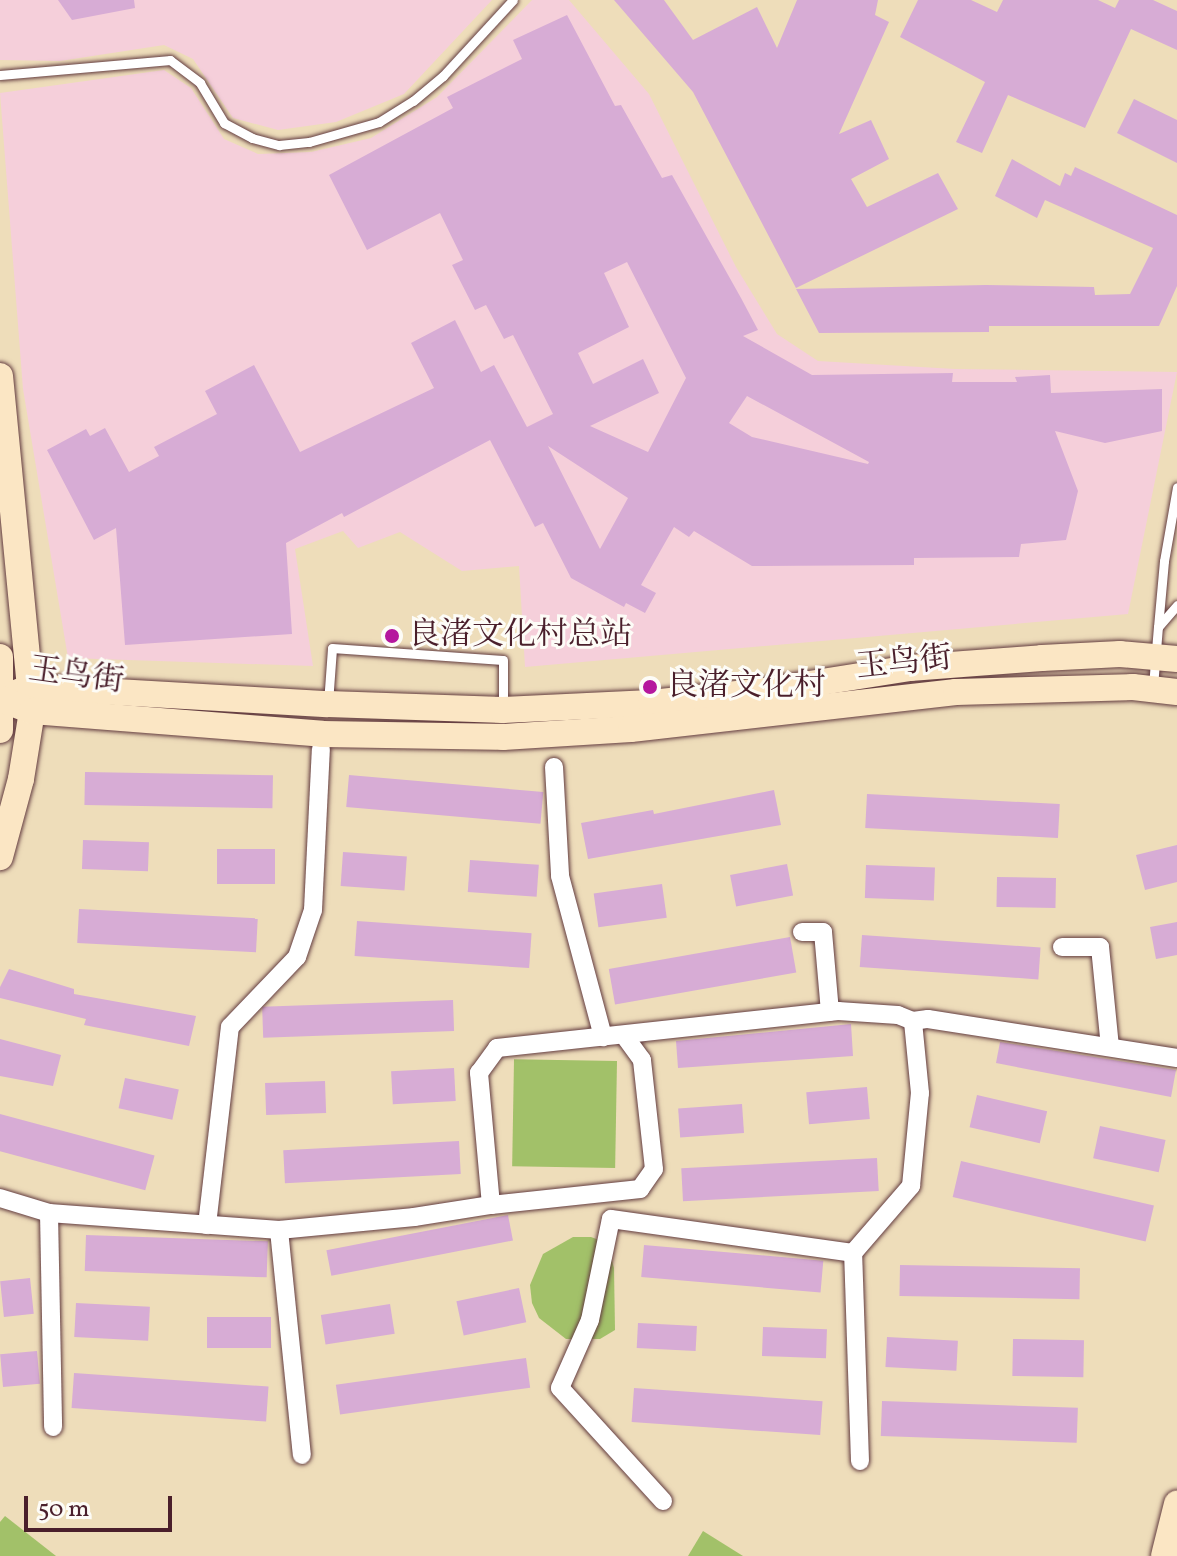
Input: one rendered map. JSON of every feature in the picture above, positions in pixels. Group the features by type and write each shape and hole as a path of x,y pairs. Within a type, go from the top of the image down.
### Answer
{"main road":[{"path":"0,376 31,699 21,779 0,857"},
{"name":"玉鸟街","path":"1,699 503,710 666,701 765,691 910,668 983,662 1120,654 1166,658"},
{"path":"0,657 0,730"},
{"name":"玉鸟街","path":"31,699 322,734 503,737 631,729 956,692 1165,691"},
{"path":"1164,1556 1177,1504"}],"street":[{"path":"207,1225 230,1027 297,957 313,910 321,749"},
{"path":"554,767 560,876 603,1037"},
{"path":"802,932 823,932 830,1012"},
{"path":"1062,947 1100,947 1110,1047"},
{"path":"491,1205 479,1073 497,1048 830,1012 898,1015 913,1021 928,1019 1177,1058"},
{"path":"860,1461 853,1253 911,1186 920,1093 913,1021"},
{"path":"0,1198 49,1213 279,1230 640,1189 654,1169 642,1060 624,1035"},
{"path":"49,1213 53,1427"},
{"path":"663,1501 560,1388 590,1320 611,1219 853,1253"},
{"path":"279,1230 302,1455"}],"lane":[{"path":"0,75 170,60 200,83 224,123 252,138 279,145 309,142 379,122 413,101 443,76 513,0"},
{"path":"1165,691 1166,658 1158,627 1164,561 1177,487"},
{"path":"1158,627 1177,605"},
{"path":"328,704 332,648 503,660 503,737"}],"shaded area":[{"path":"0,0 492,0 404,94 336,122 278,130 233,118 193,59 164,45 60,61 0,60"},
{"path":"532,0 569,0 649,94 736,267 777,334 818,361 955,369 1177,372 1128,614 525,667 519,566 462,571 400,532 358,548 343,531 295,549 313,666 68,658 23,389 0,93 164,70 191,88 224,139 258,154 311,152 371,138 437,97"}],"green space":[{"path":"514,1059 617,1061 615,1168 512,1166"},
{"path":"573,1237 591,1237 607,1243 614,1268 615,1330 600,1339 566,1339 539,1318 532,1303 530,1285 543,1254"},
{"path":"5,1516 56,1556 0,1556 0,1522"},
{"path":"703,1531 743,1556 688,1556"}],"building":[{"path":"58,0 134,0 135,8 72,20"},
{"path":"614,0 664,0 693,40 757,7 777,48 797,0 878,0 875,15 889,22 839,134 871,120 889,159 851,179 867,207 938,173 958,209 796,288 693,92"},
{"path":"918,0 971,0 997,12 1003,0 1098,0 1115,8 1119,0 1153,0 1177,11 1177,50 1131,29 1085,128 1008,95 982,153 956,142 985,82 900,37"},
{"path":"567,15 615,106 621,105 662,178 672,175 741,298 758,330 743,336 812,375 953,373 952,382 1017,382 1015,377 1050,375 1051,393 1162,389 1162,431 1105,443 1055,431 1078,491 1066,540 1021,544 1019,557 914,558 914,565 752,566 694,531 689,537 674,527 641,585 656,593 645,613 626,603 624,607 571,578 543,523 535,527 490,440 344,517 342,513 286,543 292,634 125,645 116,528 94,540 47,450 86,429 90,436 105,428 129,472 159,456 154,447 217,414 205,391 254,365 300,452 434,388 411,343 455,320 481,372 494,365 527,427 553,414 513,335 504,339 486,305 475,310 452,265 463,260 440,213 367,250 329,175 453,108 447,97 522,59 513,40","holes":["627,262 686,378 648,452 590,426 659,393 643,359 593,384 578,353 629,327 604,273","747,396 869,462 752,437 729,423","548,446 628,498 600,549"]},
{"path":"1134,99 1177,120 1177,163 1117,133"},
{"path":"1012,159 1060,186 1065,173 1071,176 1075,167 1177,215 1177,286 1159,326 989,326 989,332 819,333 796,289 986,285 1094,287 1095,295 1130,294 1153,248 1045,200 1037,218 995,196"},
{"path":"85,772 273,775 272,808 84,805"},
{"path":"349,775 543,792 540,824 346,807"},
{"path":"774,790 781,825 588,859 581,823 653,810 654,814"},
{"path":"867,794 1060,804 1058,838 865,828"},
{"path":"83,840 149,842 148,871 82,869"},
{"path":"1177,845 1177,882 1145,890 1136,855"},
{"path":"217,849 275,849 275,884 217,884"},
{"path":"343,852 407,856 404,890 341,886"},
{"path":"470,860 539,865 537,897 468,892"},
{"path":"787,864 793,895 736,906 730,875"},
{"path":"866,865 935,867 934,900 865,898"},
{"path":"997,877 1056,878 1055,908 996,907"},
{"path":"662,884 667,918 598,927 594,894"},
{"path":"79,909 258,918 256,952 77,943"},
{"path":"357,921 532,933 529,968 355,956"},
{"path":"1177,922 1177,955 1156,959 1150,927"},
{"path":"862,935 1041,947 1038,979 860,967"},
{"path":"790,937 796,972 615,1004 609,969"},
{"path":"9,969 74,989 74,994 196,1016 189,1046 84,1025 86,1019 0,998 0,987"},
{"path":"453,1000 454,1031 263,1038 262,1007"},
{"path":"851,1024 853,1056 678,1068 676,1041"},
{"path":"0,1039 61,1055 53,1086 0,1076"},
{"path":"1000,1042 1176,1070 1171,1097 996,1063"},
{"path":"454,1068 456,1101 393,1104 391,1071"},
{"path":"125,1078 179,1089 172,1120 119,1108"},
{"path":"325,1081 326,1113 266,1115 265,1083"},
{"path":"867,1087 870,1119 809,1124 806,1092"},
{"path":"977,1095 1047,1111 1040,1143 970,1127"},
{"path":"742,1104 744,1133 680,1137 678,1108"},
{"path":"0,1114 155,1155 145,1190 0,1151"},
{"path":"1100,1126 1166,1140 1159,1172 1093,1158"},
{"path":"459,1141 461,1174 285,1183 283,1150"},
{"path":"877,1158 879,1191 683,1201 681,1168"},
{"path":"961,1161 1154,1206 1146,1242 953,1197"},
{"path":"508,1215 513,1241 331,1276 326,1250"},
{"path":"86,1235 268,1241 267,1277 85,1271"},
{"path":"644,1245 823,1261 821,1293 641,1277"},
{"path":"900,1265 1080,1268 1079,1299 899,1296"},
{"path":"30,1278 34,1314 4,1317 0,1281"},
{"path":"519,1288 526,1322 464,1336 456,1301"},
{"path":"76,1303 150,1307 148,1341 74,1337"},
{"path":"390,1304 395,1334 326,1345 321,1315"},
{"path":"207,1317 271,1317 271,1348 207,1348"},
{"path":"638,1323 697,1326 696,1351 637,1348"},
{"path":"763,1327 827,1329 826,1358 762,1356"},
{"path":"887,1337 958,1341 956,1371 885,1367"},
{"path":"1013,1339 1084,1340 1083,1377 1012,1376"},
{"path":"37,1351 40,1384 3,1387 0,1354"},
{"path":"526,1358 530,1388 340,1414 336,1385"},
{"path":"74,1373 269,1387 266,1422 72,1408"},
{"path":"634,1388 823,1401 820,1435 632,1422"},
{"path":"882,1401 1078,1408 1077,1443 881,1436"}],"place":[{"name":"良渚文化村总站","path":"392,636"},
{"name":"良渚文化村","path":"650,687"}]}
